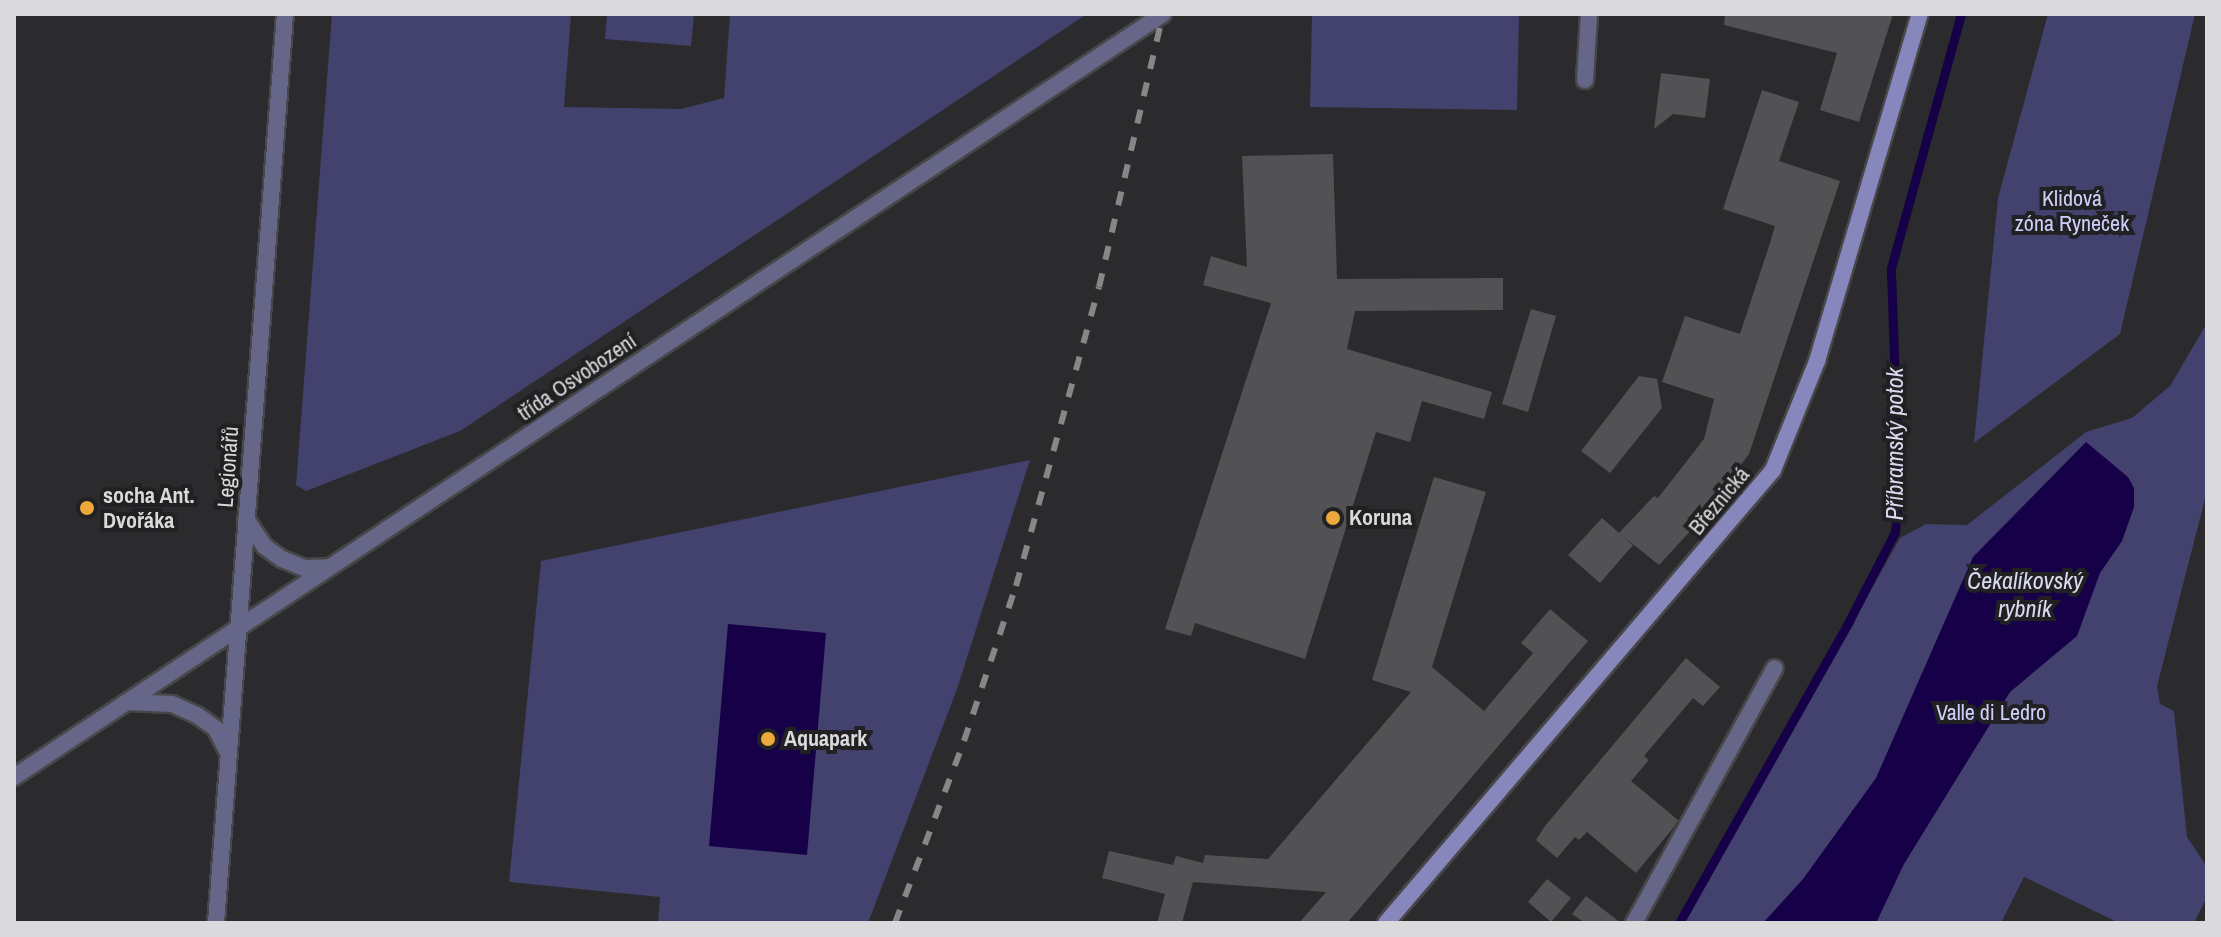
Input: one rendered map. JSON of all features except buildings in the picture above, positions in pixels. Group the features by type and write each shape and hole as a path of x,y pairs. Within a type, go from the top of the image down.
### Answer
{"street":[{"name":"Legionářů","path":"216,923 285,14"},
{"name":"třída Osvobození","path":"14,777 1163,14"},
{"path":"1585,80 1589,14"},
{"name":"Březnická","path":"1386,923 1773,470 1817,361 1920,14"},
{"path":"246,519 264,546 282,559 304,568 331,567"},
{"path":"1634,923 1775,668"},
{"path":"127,702 172,704 197,715 216,729 229,754"},
{"path":"14,762 37,762"}],"green space":[{"path":"332,14 571,14 564,107 681,109 724,98 730,14 1087,14 460,431 306,491 296,485"},
{"path":"607,14 694,14 691,46 605,39"},
{"path":"1312,14 1519,14 1517,110 1310,107"},
{"name":"Klidová zóna Ryneček","path":"2048,14 2195,14 2120,334 1974,443 1998,198"},
{"name":"Valle di Ledro","path":"2207,323 2207,491 2157,686 2160,704 2174,711 2187,837 2207,867 2207,897 2194,923 2119,923 2024,877 2001,923 1684,923 1900,538 1926,524 1967,525 2086,432 2132,418 2170,386"},
{"path":"1030,460 957,689 868,923 658,923 660,897 509,882 541,561"}],"water":[{"name":"Čekalíkovský rybník","path":"2086,442 2128,477 2134,488 2134,507 2122,541 2100,573 2077,636 2010,692 1904,864 1876,923 1763,923 1803,879 1876,778 1973,557"},
{"name":"Aquapark","path":"728,624 826,633 807,855 709,846"}],"waterway":[{"name":"Příbramský potok","path":"1679,923 1849,621 1895,532 1899,491 1891,268 1961,14"}],"railway":[{"path":"895,923 964,741 1016,586 1099,287 1163,14"}],"place":[{"name":"socha Ant. Dvořáka","path":"87,508"},
{"name":"Koruna","path":"1333,518"},
{"name":"Aquapark","path":"768,739"}]}
